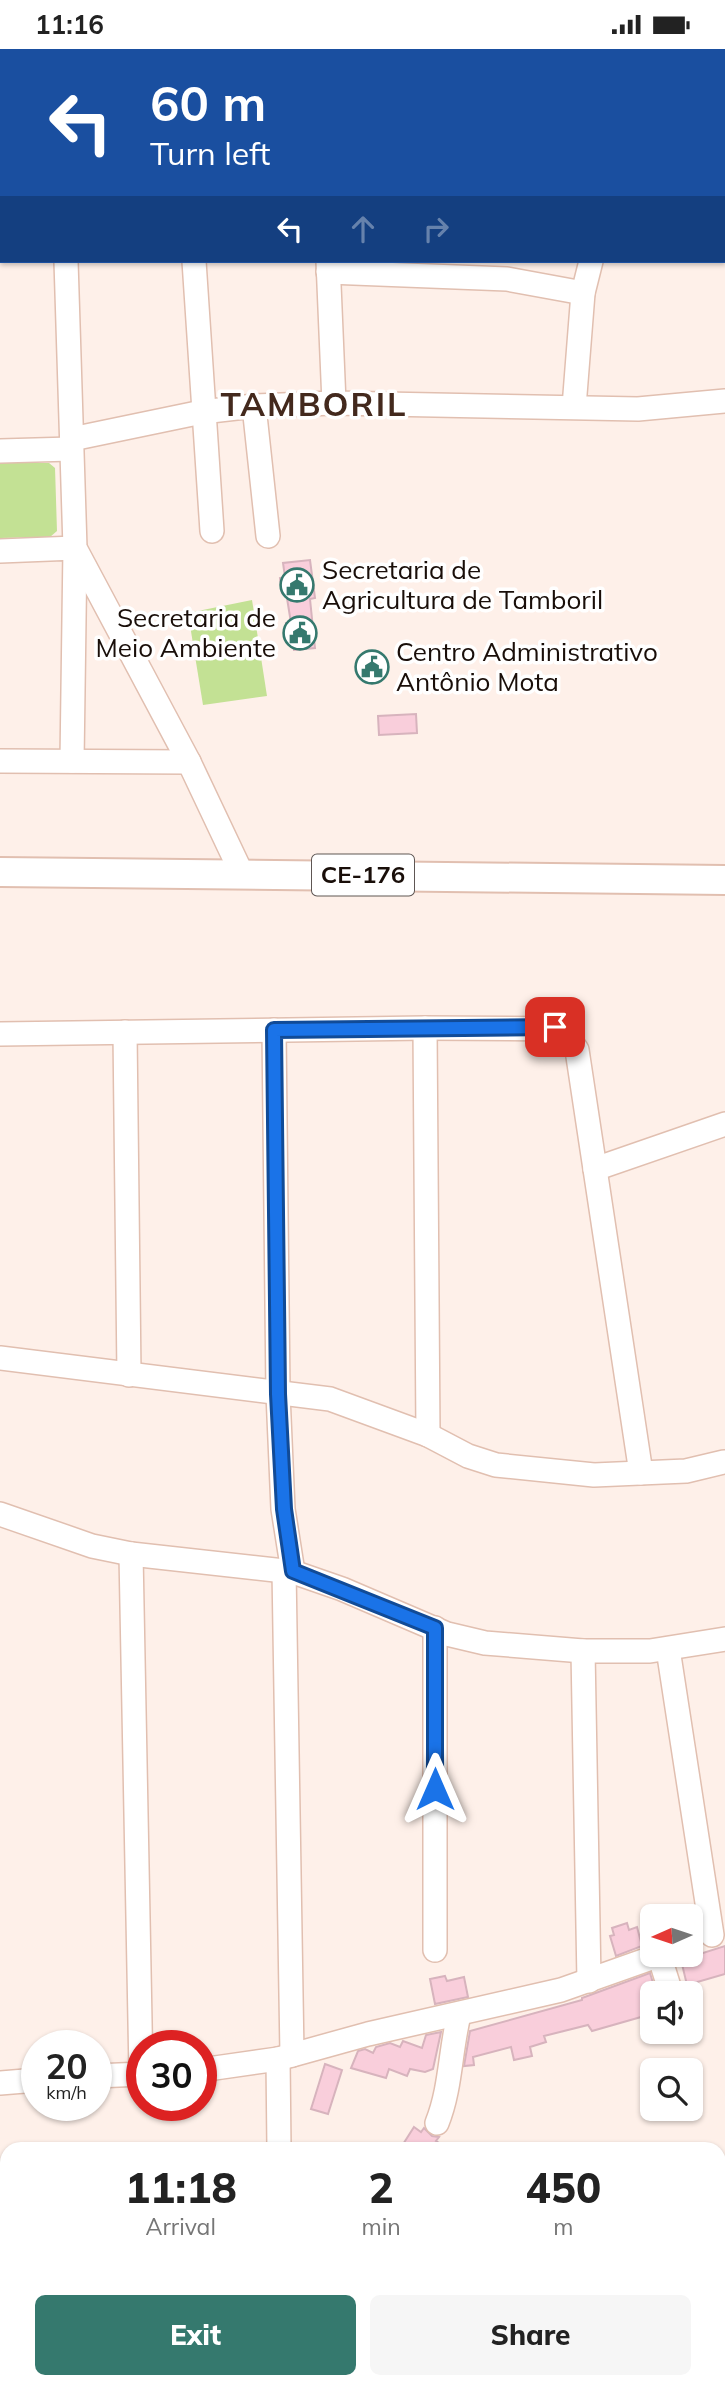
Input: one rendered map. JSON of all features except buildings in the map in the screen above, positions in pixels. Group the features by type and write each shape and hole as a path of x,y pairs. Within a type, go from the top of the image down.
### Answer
{"main road":[{"name":"CE-176","path":"0,872 725,880"}],"street":[{"path":"66,263 75,548 72,761"},
{"path":"194,263 212,531"},
{"path":"574,407 583,293 590,263"},
{"path":"334,403 328,266 452,268 583,293"},
{"path":"0,451 72,444 202,412 254,407 334,403 638,409 725,401"},
{"path":"254,407 268,536"},
{"path":"0,551 75,548"},
{"path":"75,548 189,761 242,874"},
{"path":"0,761 189,761"},
{"path":"0,1034 555,1027 567,1033 576,1050 641,1473"},
{"path":"425,1028 428,1435"},
{"path":"274,1030 278,1394 288,1571 285,2057 279,2142"},
{"path":"125,1033 129,1375"},
{"path":"595,1169 725,1124"},
{"path":"0,1357 330,1399 428,1435 468,1456 496,1465 554,1473 641,1473 686,1471 724,1462"},
{"path":"0,1514 92,1546 131,1554 288,1571 435,1628 485,1643 583,1651 668,1649 725,1639"},
{"path":"131,1554 140,2030"},
{"path":"435,1628 435,1951"},
{"path":"668,1649 710,1936"},
{"path":"583,1651 589,1981"},
{"path":"217,2068 285,2057 368,2034 459,2015 589,1981 640,1962"},
{"path":"437,2123 445,2102 451,2046 459,2015"},
{"path":"0,2083 21,2081"}],"green space":[{"path":"0,463 49,463 55,468 57,531 50,537 0,538"},
{"path":"252,600 267,696 203,705 188,613"}],"place":[{"name":"Secretaria de Agricultura de Tamboril","path":"297,585"},
{"name":"Secretaria de Meio Ambiente","path":"300,633"},
{"name":"Centro Administrativo Antônio Mota","path":"372,667"}],"district":[{"name":"TAMBORIL","path":"314,404"}],"route":[{"path":"435,1789 435,1628 293,1571 284,1509 278,1394 274,1030 555,1027"}]}
